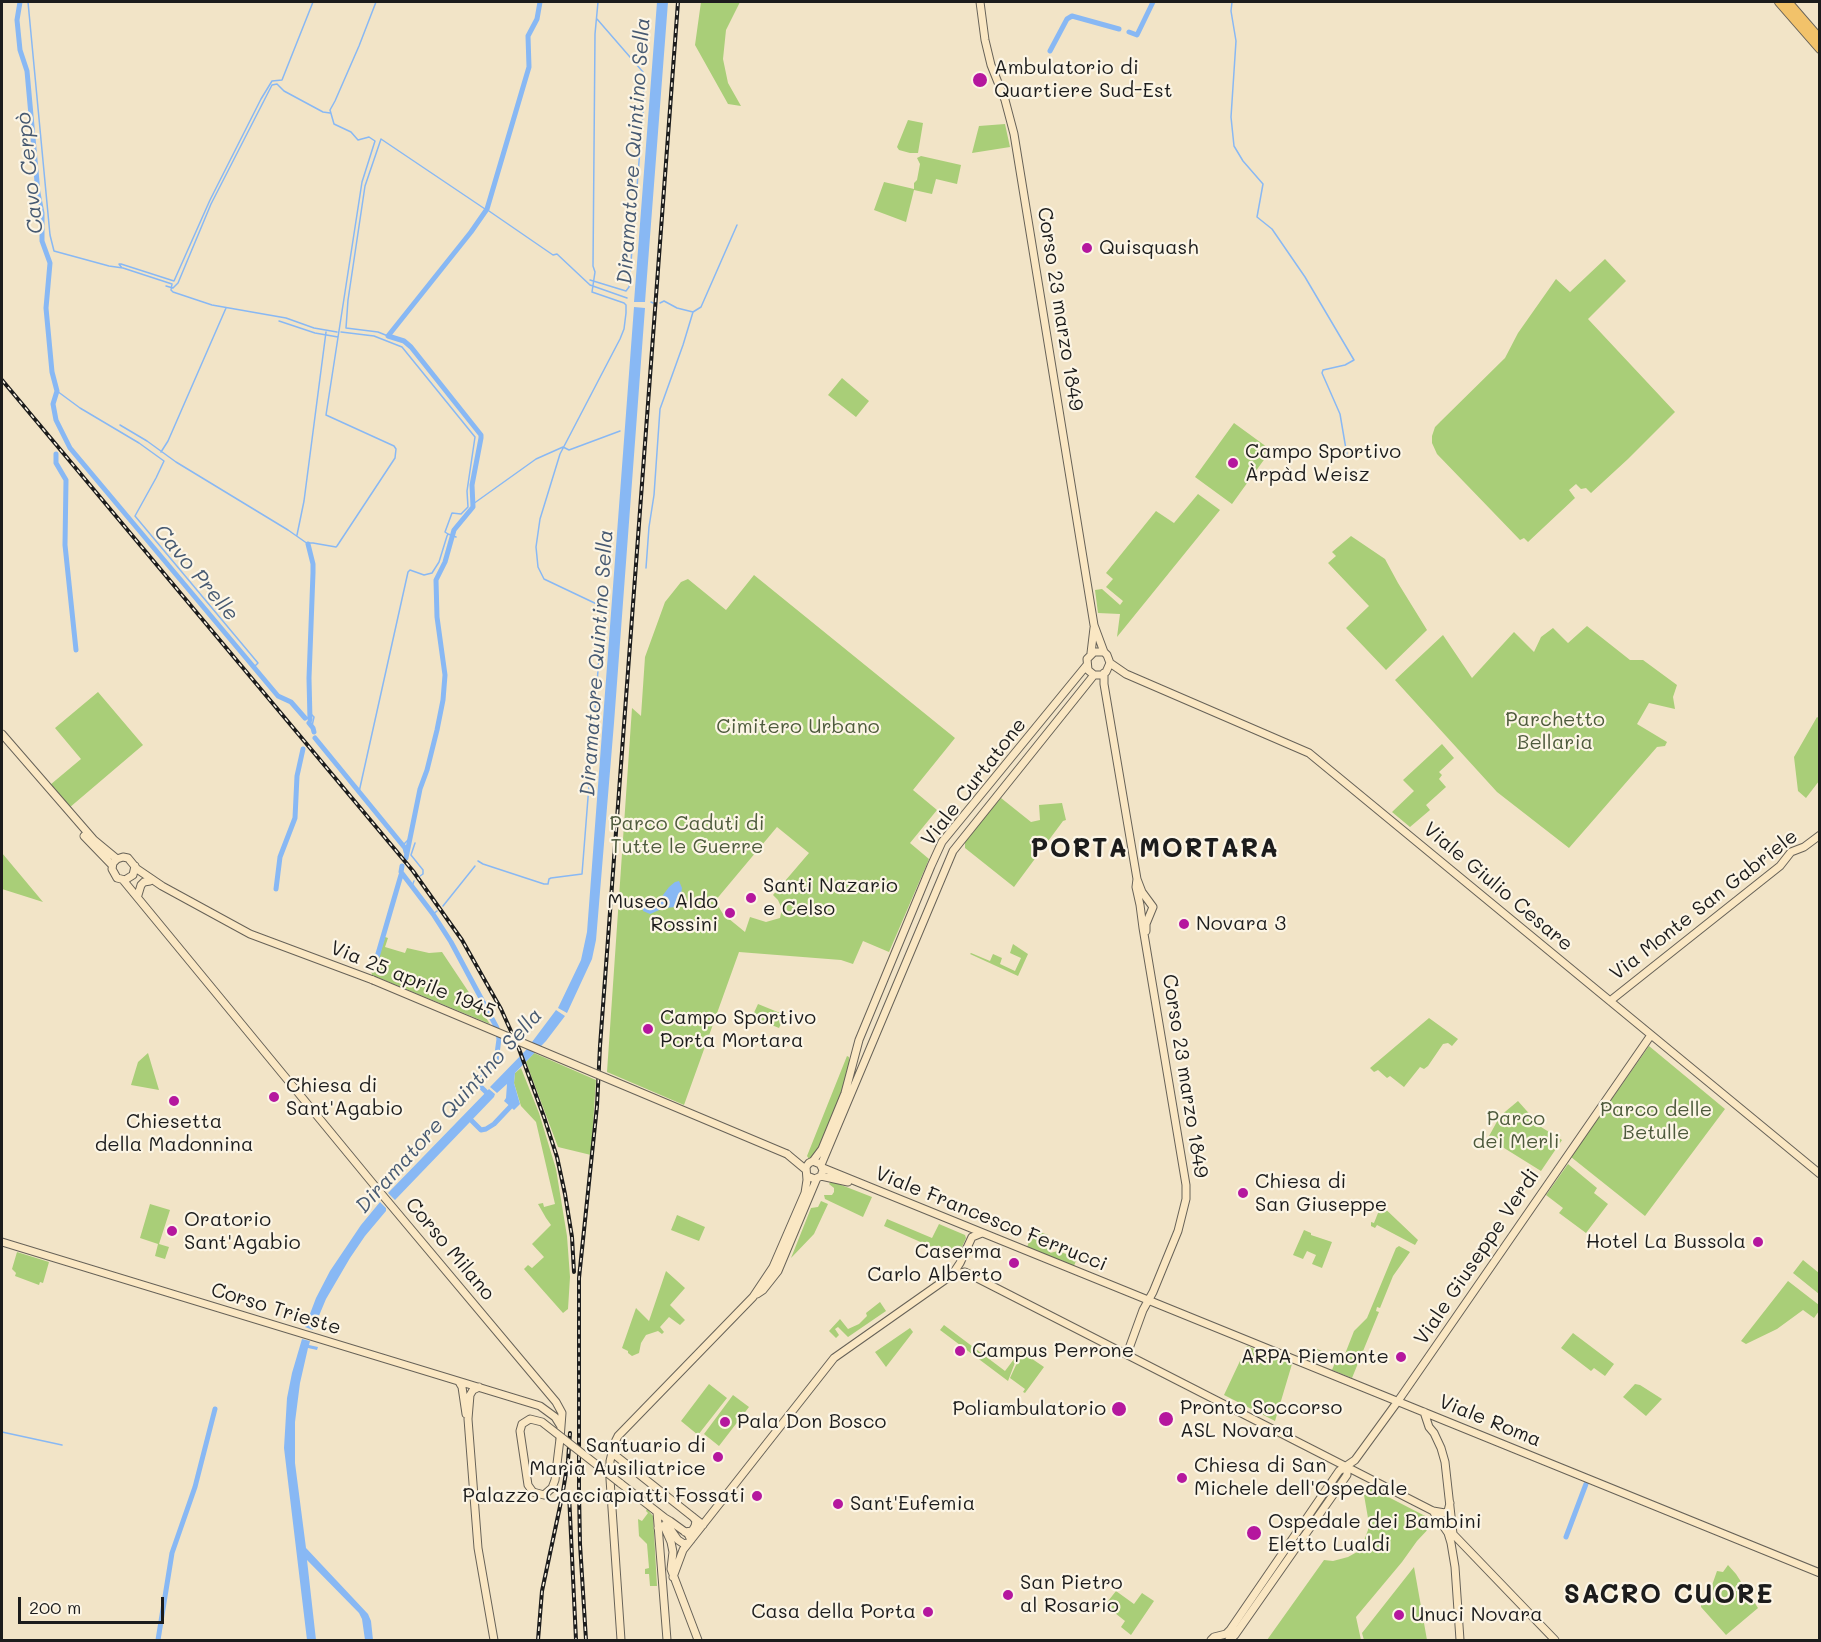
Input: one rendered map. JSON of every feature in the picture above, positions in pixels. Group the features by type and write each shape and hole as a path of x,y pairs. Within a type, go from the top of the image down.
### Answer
{"highway":[{"path":"1779,2 1820,50"},
{"path":"1788,2 1820,39"}],"street":[{"name":"Corso 23 marzo 1849","path":"980,2 984,40 1014,134 1094,625 1104,652"},
{"name":"Corso 23 marzo 1849","path":"1091,653 1094,625"},
{"path":"1104,652 1110,663 1101,674 1086,666 1086,659 1091,653 1104,652"},
{"name":"Viale Giulio Cesare","path":"1110,663 1126,674 1309,753 1820,1174"},
{"name":"Viale Curtatone","path":"753,1297 772,1267 805,1193 809,1167 822,1149 844,1093 860,1039 942,842 1086,666"},
{"name":"Corso 23 marzo 1849","path":"1101,674 1137,879 1136,887 1143,906 1145,937 1186,1185 1186,1199 1178,1231 1127,1354"},
{"name":"Viale Giulio Cesare","path":"1101,674 1126,674"},
{"name":"Viale Curtatone","path":"753,1297 763,1290 778,1271 953,851 1101,674"},
{"path":"2,735 107,855"},
{"path":"28,767 91,844 115,862"},
{"path":"41,785 91,840 94,840"},
{"name":"Via Monte San Gabriele","path":"1610,1001 1780,866 1791,852 1804,847 1820,835"},
{"path":"121,857 128,858 135,866 136,875 123,880 114,875 115,862 121,857"},
{"name":"Via 25 aprile 1945","path":"136,875 162,886"},
{"name":"Via 25 aprile 1945","path":"136,875 162,886 250,934 373,980 787,1154 809,1167"},
{"name":"Corso Milano","path":"136,875 131,881 143,905"},
{"name":"Corso Milano","path":"123,880 381,1194 560,1407 562,1413 560,1425 560,1439 552,1488 544,1495 533,1492 528,1485 520,1436 522,1424 530,1419 537,1419 542,1422 620,1483 657,1512"},
{"path":"138,896 141,885 150,881"},
{"path":"1152,905 1153,909 1145,914 1143,906 1152,905"},
{"name":"Corso 23 marzo 1849","path":"1145,937 1146,924 1151,912"},
{"name":"Viale Giuseppe Verdi","path":"1225,1639 1339,1471 1356,1459 1398,1401 1651,1035"},
{"path":"809,1167 820,1172 812,1179 809,1167"},
{"name":"Viale Francesco Ferrucci","path":"820,1172 965,1228 972,1237"},
{"name":"Viale Francesco Ferrucci","path":"820,1172 979,1230 1148,1300"},
{"path":"664,1518 678,1540 684,1544 703,1525 834,1358 952,1275 972,1237 982,1233"},
{"name":"Corso Trieste","path":"2,1242 540,1406"},
{"path":"959,1265 965,1272 1433,1511 1445,1513 1450,1503"},
{"path":"952,1275 965,1272"},
{"path":"621,1641 610,1479 611,1452 618,1436 753,1297"},
{"name":"Viale Roma","path":"1148,1300 1820,1573"},
{"path":"459,1382 468,1419"},
{"path":"478,1388 470,1395 468,1419 478,1548 494,1641"},
{"path":"540,1406 549,1404 548,1393"},
{"path":"540,1406 555,1417 560,1425"},
{"path":"1424,1412 1429,1427 1434,1433"},
{"path":"1443,1420 1433,1425 1445,1462 1453,1534 1556,1641"},
{"path":"611,1452 703,1525"},
{"path":"1211,1641 1216,1636 1225,1639 1347,1475 1347,1466"},
{"path":"1332,1481 1339,1486"},
{"path":"1433,1511 1448,1533 1451,1543 1460,1641"},
{"path":"657,1512 690,1537"},
{"path":"657,1512 666,1641"},
{"path":"673,1577 695,1526 696,1521 693,1517"},
{"path":"658,1528 664,1526 671,1542 673,1577 698,1641"}],"green space":[{"path":"701,2 740,2 726,30 723,59 728,83 741,106 728,104 695,45"},
{"path":"908,120 923,123 918,153 899,150 897,147"},
{"path":"1005,124 1010,147 972,153 979,126"},
{"path":"921,156 961,165 957,184 936,179 932,194 914,190 906,222 874,210 884,182 914,189 920,164 917,158"},
{"path":"1605,259 1626,281 1588,319 1675,412 1591,493 1576,484 1569,490 1575,498 1528,542 1524,538 1520,540 1437,454 1432,443 1432,436 1435,427 1505,358 1518,333 1556,279 1570,292"},
{"path":"842,378 869,401 856,417 828,395"},
{"name":"Campo Sportivo Àrpàd Weisz","path":"1234,423 1271,450 1232,504 1195,477"},
{"path":"1198,494 1220,510 1117,637 1120,614 1098,613 1095,590 1102,589 1120,605 1123,601 1106,587 1113,579 1106,573 1156,511 1174,523"},
{"path":"1351,536 1385,559 1427,630 1386,670 1346,628 1369,606 1328,563 1336,556 1332,552"},
{"path":"754,575 955,738 913,790 937,810 910,843 929,859 889,952 863,941 853,964 841,960 739,952 684,1105 607,1072 632,708 641,716 645,657 665,602 681,582 688,579 726,610","holes":["777,827 809,853 773,895 782,909 780,918 766,922 750,917 745,932 723,914 715,901"]},
{"name":"Parchetto Bellaria","path":"1587,626 1630,660 1643,660 1677,685 1673,697 1675,709 1649,703 1637,724 1667,742 1665,746 1657,747 1569,848 1497,792 1395,680 1443,635 1472,678 1514,632 1534,652 1541,637 1553,628 1568,643"},
{"path":"98,692 143,745 69,808 50,785 81,759 55,728"},
{"path":"1817,717 1820,719 1819,781 1806,798 1798,791 1794,757"},
{"path":"1442,744 1454,758 1439,772 1442,775 1439,779 1446,787 1426,805 1430,810 1410,827 1392,812 1414,791 1403,780"},
{"path":"1001,798 1031,822 1040,820 1039,805 1062,803 1066,820 1014,887 965,848 965,840"},
{"path":"2,853 43,902 2,889"},
{"path":"385,937 388,938 385,947 405,953 407,948 429,953 442,952 490,1024 372,975 371,969 375,970"},
{"path":"1013,944 1028,954 1018,976 970,954 990,961 993,954 1002,958 1000,964 1015,971 1021,958 1010,953"},
{"path":"758,1004 785,1015 779,1028 752,1017"},
{"path":"1429,1018 1458,1039 1452,1046 1448,1043 1443,1044 1428,1066 1424,1069 1420,1067 1404,1087 1390,1076 1387,1078 1378,1070 1374,1072 1370,1068"},
{"name":"Parco delle Betulle","path":"1649,1046 1725,1109 1645,1216 1571,1157"},
{"path":"148,1053 159,1090 131,1085 138,1062"},
{"path":"534,1053 596,1080 591,1155 558,1147 526,1062"},
{"path":"847,1056 849,1064 841,1093 818,1151 813,1158 809,1159 807,1156"},
{"path":"521,1068 539,1113 556,1169 567,1236 570,1277 568,1309 563,1313 524,1269 528,1265 532,1268 544,1257 532,1244 551,1225 538,1204 543,1203 544,1207 555,1204 536,1122 521,1106 514,1083 515,1073"},
{"name":"Parco dei Merli","path":"1518,1101 1541,1127 1562,1140 1541,1171 1488,1138 1500,1116"},
{"path":"1568,1164 1597,1188 1594,1193 1608,1204 1586,1233 1559,1213 1563,1208 1546,1195"},
{"path":"831,1181 872,1197 863,1217 825,1199 824,1195 832,1195 834,1192 834,1188 829,1184"},
{"path":"821,1201 828,1204 814,1234 791,1258 811,1208 818,1207"},
{"path":"1378,1202 1418,1240 1415,1245 1377,1225 1375,1228 1371,1226 1380,1208 1377,1207"},
{"path":"150,1204 170,1210 159,1244 169,1247 165,1259 155,1256 158,1244 140,1238"},
{"path":"677,1215 705,1227 699,1241 671,1230"},
{"path":"887,1219 932,1238 939,1224 965,1235 966,1238 957,1258 884,1226"},
{"path":"1034,1230 1048,1235 1047,1239 1055,1242 1050,1253 1058,1251 1077,1258 1074,1266 1027,1247"},
{"path":"1304,1230 1311,1235 1332,1242 1322,1268 1312,1264 1316,1255 1307,1251 1303,1259 1293,1255"},
{"path":"1399,1246 1410,1252 1393,1276 1380,1308 1377,1307 1376,1311 1379,1312 1352,1378 1332,1370 1337,1358 1317,1349 1337,1357 1345,1354 1354,1331 1367,1318 1396,1248"},
{"path":"17,1252 49,1262 43,1283 40,1282 39,1285 15,1276 16,1273 12,1269"},
{"path":"1803,1260 1819,1273 1819,1294 1793,1273"},
{"path":"666,1271 685,1288 670,1305 685,1320 680,1325 669,1317 660,1327 664,1332 662,1334 658,1331 646,1335 639,1353 632,1356 622,1348 636,1308 649,1321"},
{"path":"1788,1281 1819,1305 1819,1311 1814,1318 1803,1310 1777,1329 1746,1344 1741,1341"},
{"path":"880,1302 886,1311 848,1337 838,1327 835,1329 839,1335 836,1338 829,1331 840,1319 848,1329 859,1324 867,1316 866,1313"},
{"path":"944,1325 1005,1371 1014,1359 1003,1350 1006,1346 1019,1352 1008,1381 940,1330"},
{"path":"910,1328 913,1332 886,1367 875,1352"},
{"path":"1573,1333 1614,1364 1605,1376 1594,1368 1591,1371 1561,1348"},
{"path":"1247,1346 1292,1364 1275,1421 1224,1395"},
{"path":"1022,1352 1044,1367 1025,1393 1023,1392 1025,1389 1010,1378"},
{"path":"709,1384 727,1398 698,1435 681,1421"},
{"path":"1635,1384 1662,1399 1646,1416 1623,1397"},
{"name":"Pala Don Bosco","path":"733,1395 749,1407 719,1446 704,1434"},
{"path":"1365,1485 1431,1519 1433,1524 1356,1617 1361,1640 1267,1640 1324,1560 1333,1561 1348,1557 1362,1546 1368,1530"},
{"path":"647,1509 653,1516 657,1586 650,1586 649,1574 645,1574 645,1569 649,1568 647,1544 639,1536 638,1519 642,1521 648,1513"},
{"path":"1728,1565 1758,1608 1726,1635 1701,1607 1701,1604 1705,1605 1717,1571 1723,1572"},
{"name":"Unuci Novara","path":"1414,1567 1427,1640 1364,1640 1362,1633"},
{"path":"1116,1591 1134,1604 1142,1593 1154,1601 1131,1635 1121,1627 1125,1621 1105,1605"}],"water":[{"path":"657,2 668,2 645,302 634,302"},
{"path":"634,307 645,308 596,940 592,959 567,1013 558,1008 581,960 587,932"},
{"path":"679,881 682,888 676,907 664,908 650,914 643,911 646,904 660,899 669,887"},
{"path":"556,1010 565,1016 546,1041 515,1073 514,1083 520,1104 514,1110 504,1101 507,1084 497,1093 490,1087 526,1050"},
{"path":"489,1089 495,1094 494,1097 395,1200 388,1193"},
{"path":"380,1202 386,1211 350,1258 326,1299 313,1330 305,1327 330,1271 361,1225"},
{"path":"302,1339 310,1341 309,1345 318,1347 317,1350 308,1348 300,1383 295,1422 295,1463 306,1548 368,1614 373,1640 365,1640 359,1613 307,1560 316,1640 307,1640 284,1448 287,1398"}],"waterway":[{"path":"20,2 17,20 20,50 27,71 38,193 42,213 42,241 50,263 46,308 52,372 57,391 53,404 56,420 70,448 278,696 291,702 305,718"},
{"name":"Cavo Cerpò","path":"28,2 50,235 54,251 123,268 172,284 173,292 212,305 286,318 314,328 337,332"},
{"path":"122,268 119,264 174,281 210,200 261,99 272,81 282,80 313,2"},
{"path":"120,425 308,544 336,547 395,458 394,446 326,415 362,182 375,141 369,137 358,140 351,132 334,124 330,110 376,2"},
{"path":"406,858 420,789 427,770 443,700 445,675 437,617 436,580 445,562 454,530 473,507 472,485 481,435 411,347 404,341 388,336 487,209 529,67 528,36 537,19 540,2"},
{"name":"Diramatore Quintino Sella","path":"478,861 544,884 548,884 551,878 582,874 603,607 544,579 538,567 536,547 540,519 560,454 620,339 626,313 624,303 592,292 595,272 593,266 595,34 598,2"},
{"path":"1129,32 1137,35 1153,2"},
{"path":"1232,2 1231,11 1236,41 1231,117 1234,146 1243,161 1263,184 1257,217 1272,229 1305,277 1354,360 1345,365 1323,370 1322,373 1340,414 1347,455"},
{"path":"1050,51 1067,19 1072,16 1119,29"},
{"name":"Diramatore Quintino Sella","path":"590,280 626,291 629,287 644,99 643,72 597,19"},
{"path":"166,286 173,288 178,283 211,204 272,85 277,84 284,91 323,112 330,113"},
{"path":"388,336 378,332 346,328 365,186 381,139 485,209"},
{"name":"Diramatore Quintino Sella","path":"489,211 553,255 557,254 590,285 627,298"},
{"path":"693,312 701,307 737,225"},
{"path":"646,568 660,409 693,312 677,308 664,301 660,303"},
{"path":"161,452 168,441 226,308"},
{"path":"279,321 315,333 338,337"},
{"path":"297,535 304,501 326,332"},
{"path":"341,332 374,336 402,347 475,437 467,491 468,507 461,514 452,513 445,532 448,534"},
{"path":"57,391 164,461 135,516 258,663 254,667"},
{"path":"473,504 536,459 563,447 569,450 620,431"},
{"path":"56,454 56,463 66,480 65,545 76,650"},
{"path":"359,792 408,572 410,570 424,575 432,573 439,562 448,534 456,537"},
{"path":"308,544 313,564 309,678 310,720"},
{"name":"Cavo Cerpò","path":"311,714 314,717 312,726"},
{"name":"Cavo Prelle","path":"309,723 314,732"},
{"name":"Cavo Prelle","path":"315,738 406,852"},
{"name":"Cavo Cerpò","path":"276,889 280,857 295,818 297,776 303,749"},
{"path":"403,845 411,837"},
{"path":"415,843 411,855 423,870 420,876"},
{"name":"Cavo Prelle","path":"402,866 401,872 451,942 497,1028 499,1039 496,1061 477,1083 489,1095"},
{"path":"443,906 475,866"},
{"path":"375,964 401,875"},
{"name":"Cavo Prelle","path":"412,886 414,881"},
{"name":"Cavo Prelle","path":"433,914 437,911"},
{"name":"Diramatore Quintino Sella","path":"468,1117 481,1130 486,1129 494,1124 513,1101"},
{"path":"158,1640 172,1553 195,1487 215,1409"},
{"path":"2,1432 62,1445"},
{"path":"1566,1537 1586,1484"}],"railway":[{"path":"586,1640 580,1544 579,1278 597,1106 678,2"},
{"path":"2,380 413,871 462,940 501,1009 519,1049 544,1117 557,1157 565,1194 572,1237 574,1272"},
{"path":"538,1640 542,1591 562,1497 570,1433"},
{"path":"569,1494 576,1640"}],"place":[{"name":"Ambulatorio di Quartiere Sud-Est","path":"980,80"},
{"name":"Quisquash","path":"1087,248"},
{"name":"Campo Sportivo Àrpàd Weisz","path":"1233,463"},
{"name":"Santi Nazario e Celso","path":"751,898"},
{"name":"Museo Aldo Rossini","path":"730,913"},
{"name":"Novara 3","path":"1184,924"},
{"name":"Campo Sportivo Porta Mortara","path":"648,1029"},
{"name":"Chiesa di Sant'Agabio","path":"274,1097"},
{"name":"Chiesetta della Madonnina","path":"174,1101"},
{"name":"Chiesa di San Giuseppe","path":"1243,1193"},
{"name":"Oratorio Sant'Agabio","path":"172,1231"},
{"name":"Hotel La Bussola","path":"1758,1242"},
{"name":"Caserma Carlo Alberto","path":"1014,1263"},
{"name":"Campus Perrone","path":"960,1351"},
{"name":"ARPA Piemonte","path":"1401,1357"},
{"name":"Poliambulatorio","path":"1119,1409"},
{"name":"Pronto Soccorso ASL Novara","path":"1166,1419"},
{"name":"Pala Don Bosco","path":"725,1422"},
{"name":"Santuario di Maria Ausiliatrice","path":"718,1457"},
{"name":"Chiesa di San Michele dell'Ospedale","path":"1182,1478"},
{"name":"Palazzo Cacciapiatti Fossati","path":"757,1496"},
{"name":"Sant'Eufemia","path":"838,1504"},
{"name":"Ospedale dei Bambini Eletto Lualdi","path":"1254,1533"},
{"name":"San Pietro al Rosario","path":"1008,1595"},
{"name":"Casa della Porta","path":"928,1612"},
{"name":"Unuci Novara","path":"1399,1615"}],"district":[{"name":"PORTA MORTARA","path":"1155,849"},
{"name":"SACRO CUORE","path":"1669,1595"}],"park label":[{"name":"Cimitero Urbano","path":"798,727"},
{"name":"Parco Caduti di Tutte le Guerre","path":"687,836"}]}
